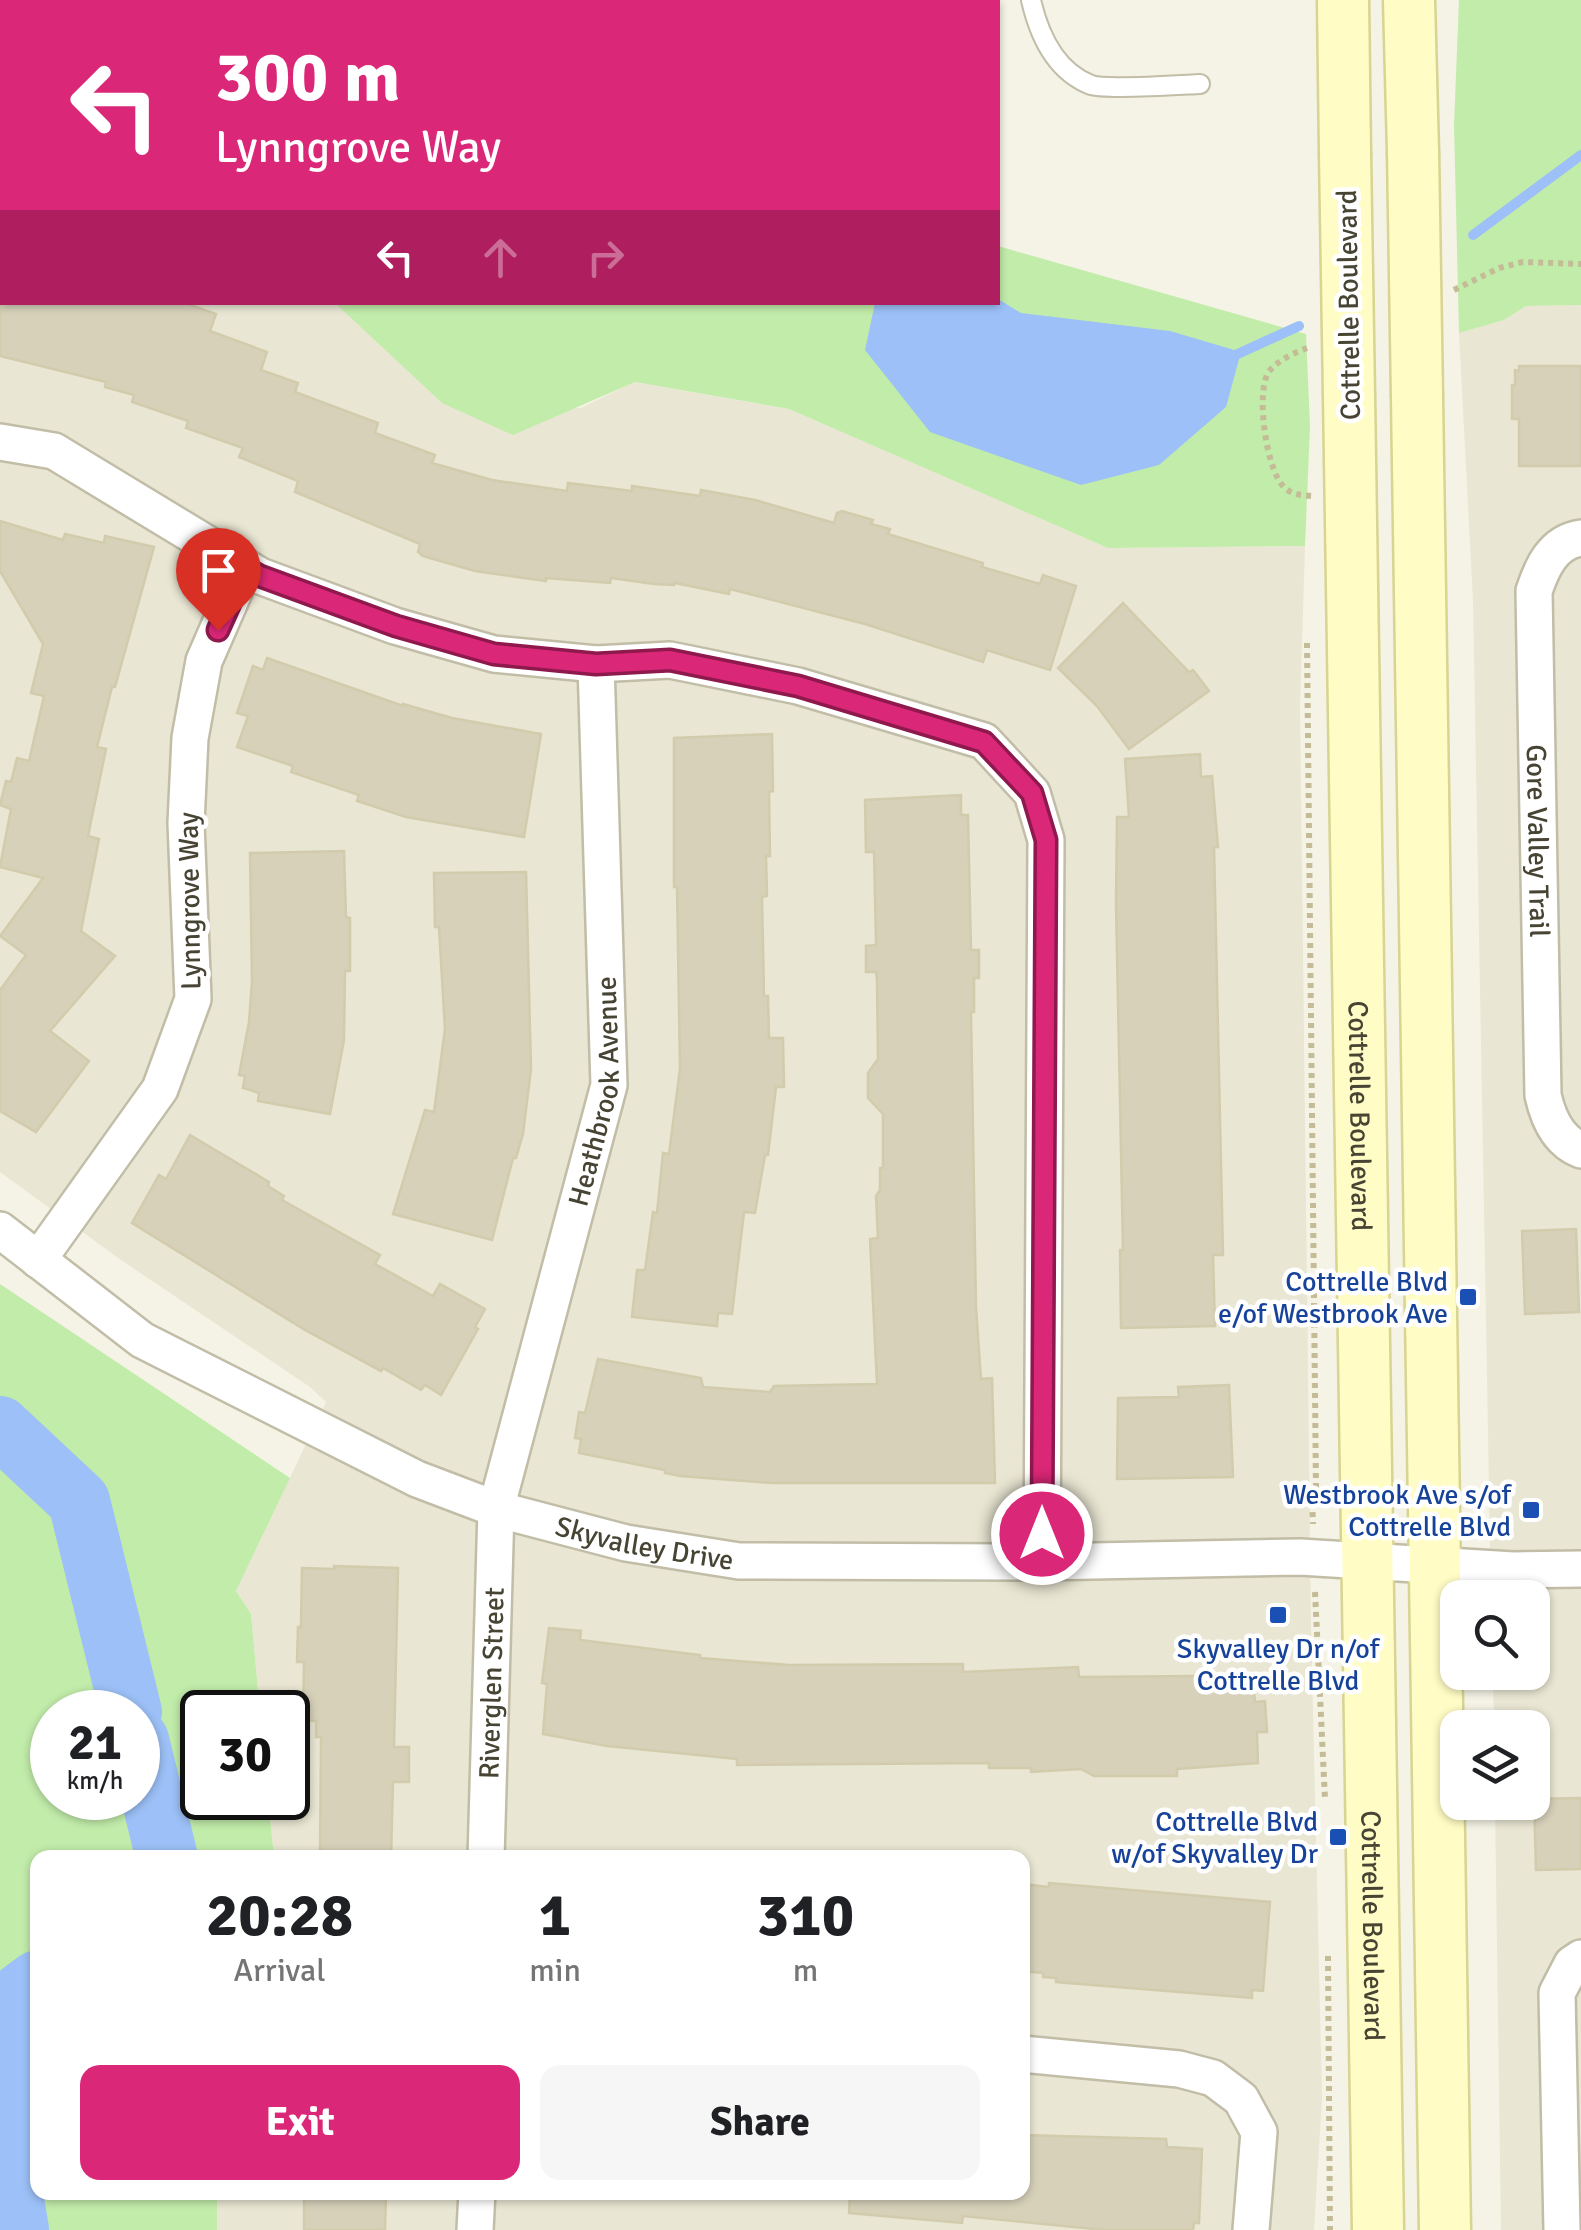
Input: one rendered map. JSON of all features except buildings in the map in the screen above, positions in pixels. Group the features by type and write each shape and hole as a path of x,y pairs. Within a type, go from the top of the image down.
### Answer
{"main road":[{"name":"Cottrelle Boulevard","path":"1343,0 1378,2230"},
{"path":"1409,0 1445,2230"}],"street":[{"path":"0,442 54,451 260,576 396,626 477,649 596,664 670,660 798,686 984,742 1032,793 1046,840 1042,1562"},
{"name":"Gore Valley Trail","path":"1581,538 1554,550 1534,591 1544,1095 1548,1118 1562,1137 1581,1150"},
{"name":"Lynngrove Way","path":"38,1260 160,1089 194,999 186,823 190,738 204,661 246,568"},
{"name":"Heathbrook Avenue","path":"496,1509 609,1085 596,664"},
{"name":"Skyvalley Drive","path":"0,1230 142,1340 417,1479 496,1509 626,1544 739,1561 1042,1562 1300,1557 1512,1570 1581,1569"},
{"name":"Riverglen Street","path":"486,1850 496,1509"},
{"path":"1562,2230 1557,1993 1572,1964 1581,1958"},
{"path":"1030,2055 1178,2069 1213,2078 1240,2099 1259,2132 1252,2230"},
{"path":"476,2200 476,2230"}],"lane":[{"path":"1031,0 1036,23 1058,64 1093,86 1200,84"}],"path":[{"path":"1312,515 1313,496"},
{"path":"1308,629 1316,1468 1312,1500"},
{"path":"1316,1620 1326,1806"},
{"path":"1328,1944 1330,2230"}],"shaded area":[{"path":"0,305 338,305 442,403 581,408 634,382 789,409 1108,548 1305,546 1300,705 1311,1624 1322,2098 1314,2230 217,2230 217,2200 1030,2200 1030,1850 273,1850 270,1820 310,1820 310,1690 258,1690 251,1614 236,1591 326,1402 310,1387 121,1260 0,1172"},
{"path":"1581,305 1581,2230 1501,2230 1495,1820 1550,1820 1550,1710 1494,1710 1493,1690 1550,1690 1550,1580 1491,1580 1473,600 1459,333 1504,320 1526,306"}],"green space":[{"path":"1459,0 1581,0 1581,305 1526,306 1504,320 1459,333 1454,125"},
{"path":"1000,247 1306,334 1310,426 1305,546 1108,548 789,409 635,382 513,435 442,403 337,305 1000,305"},
{"path":"0,1284 290,1478 236,1591 251,1614 258,1690 180,1690 180,1820 270,1820 273,1850 30,1850 30,2200 217,2200 217,2230 0,2230"}],"water":[{"path":"1000,300 1021,313 1170,331 1241,352 1226,407 1159,465 1081,485 930,432 865,350 875,305 1000,305"}],"waterway":[{"path":"1473,235 1581,155"},
{"path":"1229,358 1299,326"},
{"path":"0,1427 79,1501 126,1690"},
{"path":"158,1820 165,1850"},
{"path":"18,2230 13,2199 26,2126 7,2004 30,1987"}],"place":[{"name":"Cottrelle Blvd e/of Westbrook Ave","path":"1468,1297"},
{"name":"Westbrook Ave s/of Cottrelle Blvd","path":"1531,1510"},
{"name":"Skyvalley Dr n/of Cottrelle Blvd","path":"1278,1615"},
{"name":"Cottrelle Blvd w/of Skyvalley Dr","path":"1338,1837"}],"route":[{"path":"218,630 246,568 396,626 494,654 596,664 670,660 798,686 984,742 1032,793 1046,840 1042,1534"}]}
